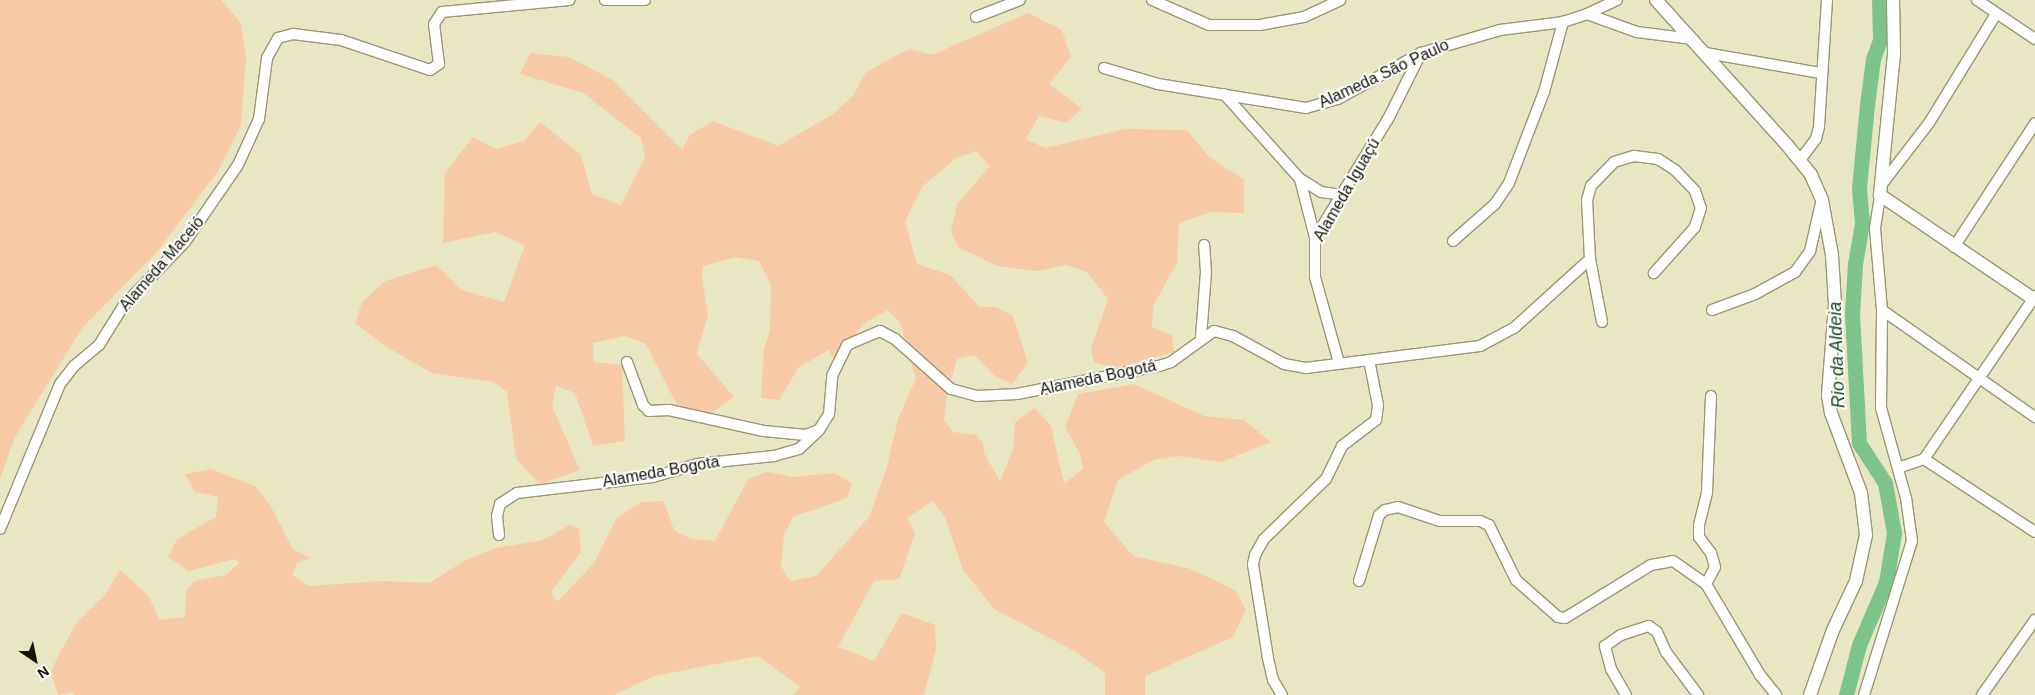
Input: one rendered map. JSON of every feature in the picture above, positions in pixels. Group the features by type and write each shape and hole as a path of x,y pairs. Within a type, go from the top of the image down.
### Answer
{"street":[{"name":"Alameda Maceió","path":"0,529 60,384 74,366 99,344 124,305 185,242 238,165 260,119 267,58 278,38 293,34 341,40 430,70 439,64 434,24 442,12 569,0"},
{"path":"605,0 645,0"},
{"path":"976,17 1020,0"},
{"path":"1152,0 1209,25 1260,25 1304,17 1340,0"},
{"name":"Alameda São Paulo","path":"1104,68 1138,80 1291,106 1317,107 1344,96 1421,53 1500,30 1563,22 1587,14 1617,0"},
{"path":"1656,0 1670,18 1706,53 1800,160 1817,185 1822,200 1832,255 1835,304 1828,396 1831,413 1861,492 1866,534 1856,581 1833,630 1810,695"},
{"path":"1800,160 1816,140 1819,127 1827,0"},
{"path":"1864,695 1912,541 1909,512 1881,408 1882,310 1875,228 1881,190 1894,54 1893,0"},
{"path":"1977,0 2035,40"},
{"path":"1587,14 1637,32 1693,39"},
{"path":"1881,190 1920,135 1996,14"},
{"path":"1453,241 1494,204 1509,183 1544,92 1563,22"},
{"name":"Alameda Iguaçú","path":"1339,363 1315,277 1315,238 1388,119 1421,53"},
{"path":"1706,53 1821,73"},
{"path":"1224,94 1300,179 1321,192 1342,195"},
{"path":"1954,247 2035,123"},
{"path":"1602,322 1590,259 1587,200 1591,186 1614,162 1646,156 1658,159 1675,170 1695,191 1701,208 1695,227 1654,273"},
{"path":"1300,179 1315,238"},
{"path":"1881,190 1954,247 2034,298 1924,459 1898,468"},
{"path":"1712,310 1755,294 1795,272 1810,251 1822,200"},
{"path":"1202,337 1206,272 1204,244"},
{"path":"1202,337 1214,331 1228,334 1272,359 1295,367 1480,346 1493,340 1538,308 1590,259"},
{"path":"1882,310 1981,377 2035,417"},
{"name":"Alameda Bogotá","path":"819,430 829,414 832,376 846,347 880,331 895,339 951,389 977,396 1017,394 1159,366 1178,357 1202,337"},
{"path":"1282,695 1273,680 1268,658 1253,564 1255,555 1264,539 1326,479 1342,446 1376,420 1378,405 1369,360"},
{"path":"627,362 643,405 649,411 670,410 764,432 806,435 819,430"},
{"path":"1706,584 1715,567 1711,553 1699,536 1699,525 1707,492 1711,396"},
{"name":"Alameda Bogota","path":"499,535 497,516 500,504 517,493 644,478 697,464 774,456 799,449 819,430"},
{"path":"1924,459 2035,532"},
{"path":"1359,581 1379,515 1385,510 1398,507 1440,521 1480,521 1489,525 1516,580 1558,616 1574,615 1644,569 1663,561 1673,560 1706,584 1760,674 1776,695"},
{"path":"1982,695 2035,620"},
{"path":"1626,695 1611,669 1605,646 1621,635 1649,626 1657,632 1666,652 1698,695"}],"shaded area":[{"path":"0,0 221,0 241,23 246,57 241,125 219,170 156,253 82,328 15,437 0,479"},
{"path":"1028,13 1062,30 1071,57 1049,84 1082,109 1066,123 1039,116 1026,139 1045,148 1125,129 1187,130 1209,157 1244,180 1244,213 1211,212 1179,223 1177,263 1153,306 1152,327 1172,335 1174,352 1119,368 1094,362 1091,349 1108,299 1087,272 1066,265 1037,271 997,266 958,247 951,231 957,204 990,166 976,151 956,158 923,186 905,221 917,264 950,275 980,307 996,307 1013,316 1028,363 1012,384 995,376 974,355 957,359 947,394 944,420 953,432 976,435 983,443 984,453 1000,481 1013,449 1015,422 1035,408 1051,426 1064,484 1083,469 1080,454 1065,427 1078,394 1134,384 1204,416 1244,420 1271,442 1221,462 1177,456 1153,460 1118,480 1104,522 1133,556 1191,569 1235,590 1246,610 1233,637 1145,676 1145,695 1105,695 1105,673 1076,652 994,609 963,570 945,517 933,501 907,518 915,533 899,579 874,581 838,647 874,661 902,613 935,625 936,649 924,695 793,695 800,687 758,656 654,676 614,695 74,695 72,692 58,695 51,673 57,658 77,622 105,595 120,570 148,595 160,620 185,617 186,592 194,581 226,575 240,562 234,559 189,571 168,557 177,539 216,517 218,497 194,491 185,474 211,469 255,486 270,505 293,549 311,558 297,563 292,575 308,586 382,581 429,583 466,560 496,548 543,540 570,525 579,529 581,552 551,592 557,602 594,563 616,519 641,502 664,501 674,530 691,539 715,541 748,479 767,472 793,477 834,473 852,483 847,498 793,517 784,535 781,566 790,581 816,576 869,517 887,467 898,419 916,379 900,323 888,310 863,324 852,340 847,361 838,366 829,350 799,367 779,400 761,398 764,350 770,330 771,286 759,261 736,257 703,266 702,278 708,314 697,354 734,397 702,420 677,405 646,344 625,336 593,343 594,362 622,365 625,441 593,446 575,393 556,386 552,406 580,470 540,484 516,459 507,392 493,382 432,373 387,347 355,323 362,302 385,281 436,265 462,290 504,302 525,246 496,232 443,243 445,173 473,137 496,149 524,141 540,122 581,155 592,194 621,205 645,158 641,138 583,93 520,74 530,53 569,57 614,81 682,150 690,135 713,121 778,146 833,114 853,96 866,72 909,49 932,55"}],"waterway":[{"name":"Rio da Aldeia","path":"1846,695 1859,645 1886,582 1894,533 1885,483 1859,443 1852,314 1855,264 1862,223 1859,188 1867,105 1873,59 1880,40 1879,0"}]}
